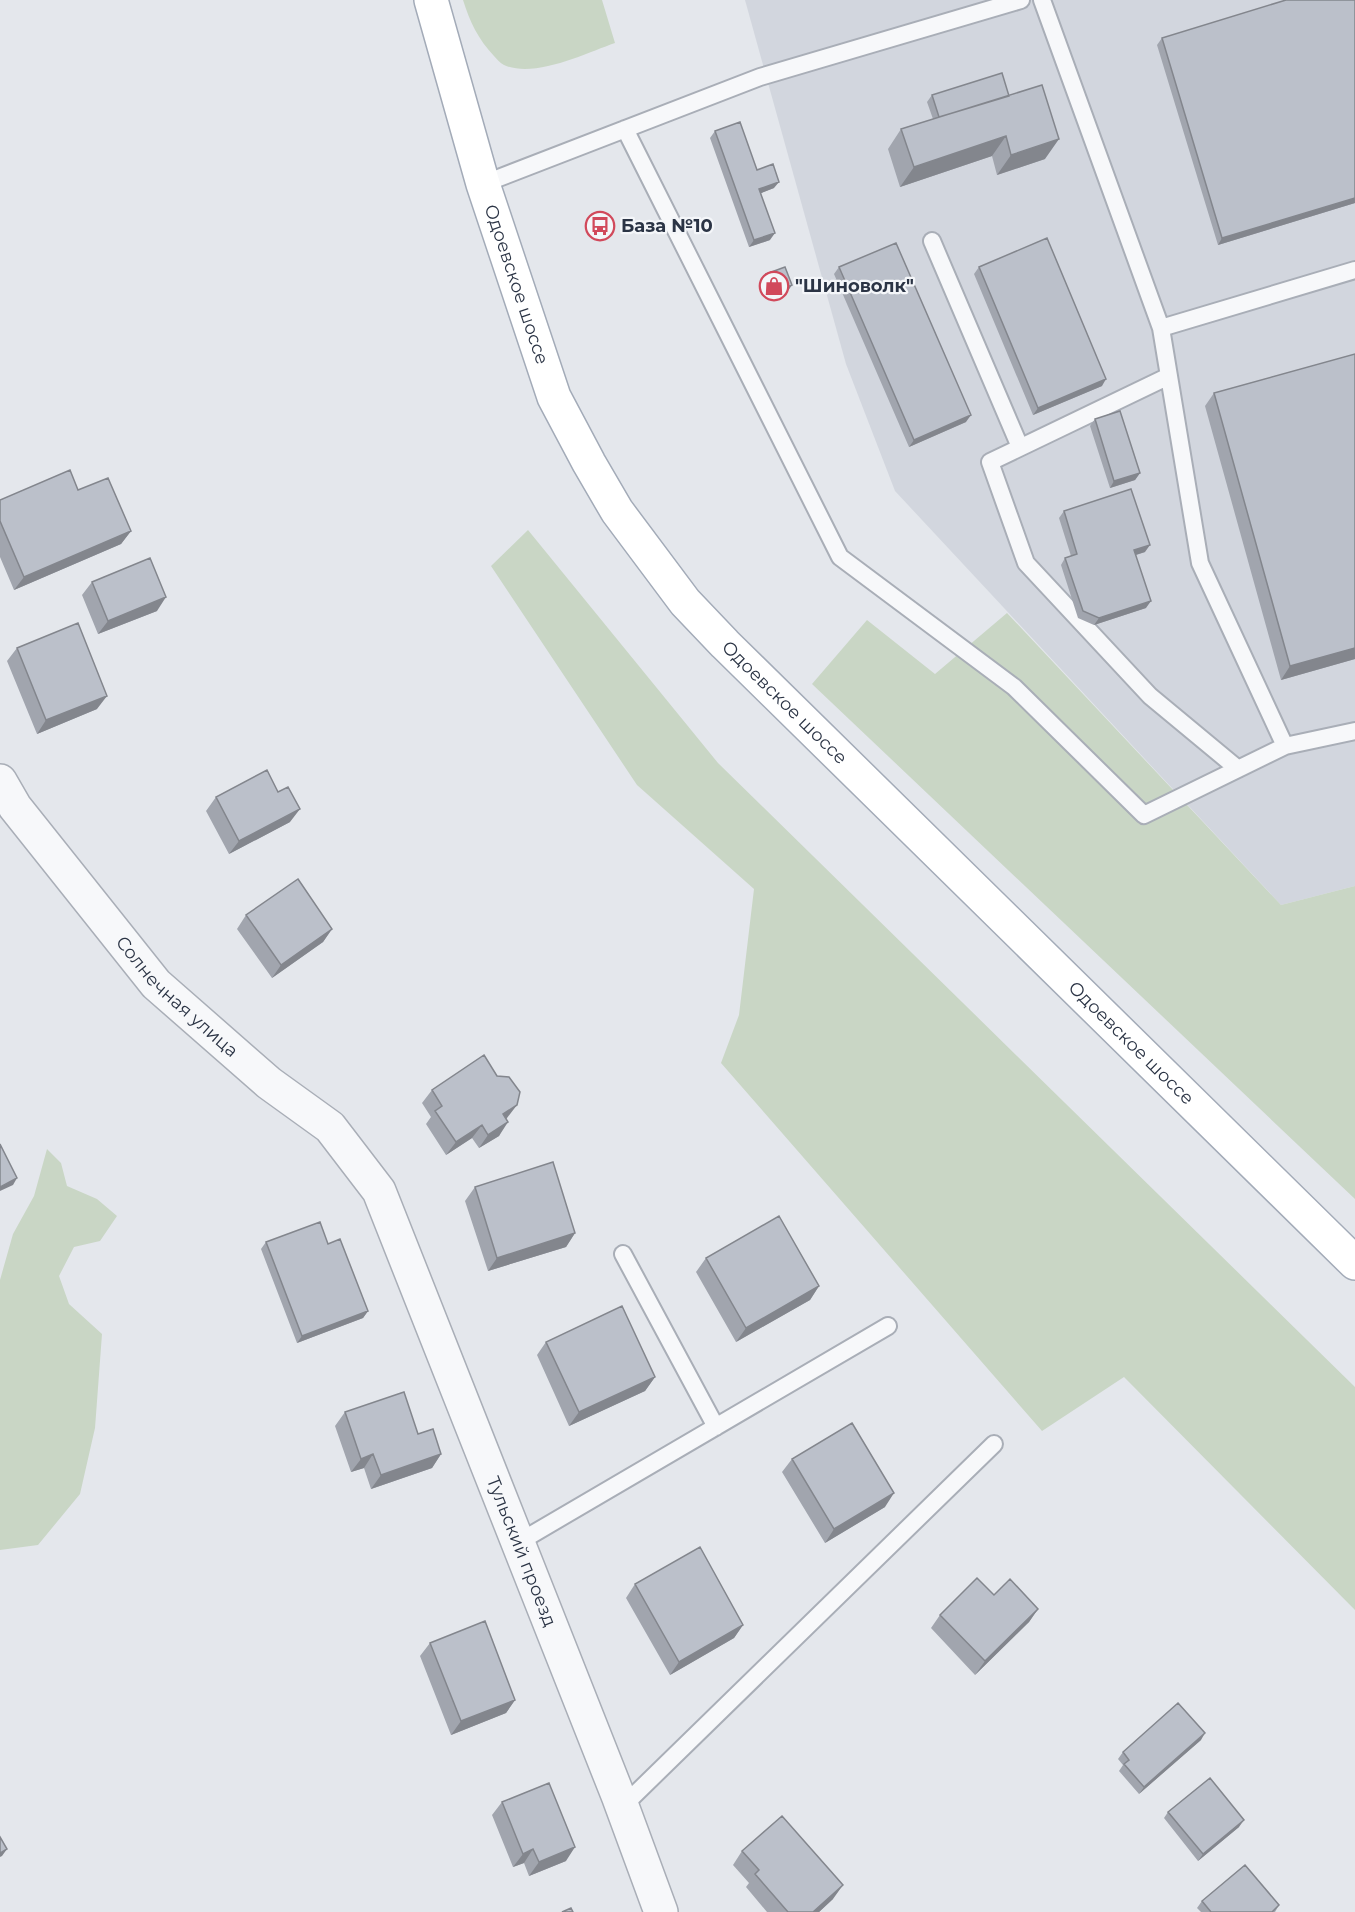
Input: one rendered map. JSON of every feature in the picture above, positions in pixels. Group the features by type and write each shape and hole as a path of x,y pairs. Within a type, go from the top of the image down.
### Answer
{"main road":[{"name":"Одоевское шоссе","path":"431,0 483,184 554,397 617,512 684,602 733,652 1355,1263"}],"street":[{"name":"Солнечная улица","path":"0,781 15,807 156,984 269,1083 330,1127 378,1191"},
{"name":"Тульский проезд","path":"378,1191 519,1542 661,1912"}],"lane":[{"path":"483,184 760,77 1021,0"},
{"path":"1042,0 1161,328 1200,563 1285,746"},
{"path":"625,129 840,557 1014,687 1144,815 1285,746 1355,731"},
{"path":"932,241 1020,447"},
{"path":"1161,328 1355,270"},
{"path":"1168,376 990,462 1026,563 1150,696 1238,769"},
{"path":"623,1254 716,1427"},
{"path":"519,1542 888,1326"},
{"path":"622,1807 994,1444"}],"shaded area":[{"path":"745,0 1355,0 1355,886 1281,905 895,491 846,364"}],"green space":[{"path":"463,0 602,0 615,43 545,67 516,68 503,64 488,50 475,30"},
{"path":"528,530 718,763 1355,1387 1355,1610 1124,1377 1042,1431 721,1063 739,1015 754,889 637,785 491,566"},
{"path":"1007,613 1281,905 1355,886 1355,1199 812,684 867,620 935,674"},
{"path":"47,1149 61,1163 67,1186 97,1199 117,1216 100,1241 74,1247 59,1276 69,1304 102,1334 95,1428 80,1494 38,1545 0,1550 0,1280 13,1234 34,1196"}],"building":[{"path":"1286,0 1355,0 1355,198 1222,238 1162,38"},
{"path":"1002,73 1009,96 939,117 932,95"},
{"path":"1042,85 1059,139 1011,155 1006,136 914,167 901,129"},
{"path":"740,122 757,170 773,164 779,182 759,189 775,233 754,240 715,131"},
{"path":"1047,238 1106,379 1038,408 979,267"},
{"path":"896,243 971,415 914,440 839,267"},
{"path":"785,267 792,285 773,293 766,274"},
{"path":"1355,354 1355,648 1290,666 1214,393"},
{"path":"1120,411 1140,473 1114,481 1095,419"},
{"path":"70,470 78,490 108,478 131,531 24,577 0,521 0,500"},
{"path":"1131,489 1150,545 1134,550 1151,601 1099,618 1083,611 1065,558 1077,554 1064,511"},
{"path":"150,558 166,597 108,621 92,582"},
{"path":"78,623 107,696 46,720 17,648"},
{"path":"267,770 278,792 288,787 300,809 239,841 216,797"},
{"path":"298,879 332,929 281,965 246,915"},
{"path":"484,1055 497,1076 509,1077 520,1092 517,1105 503,1114 508,1122 488,1135 482,1125 456,1142 435,1111 442,1106 432,1090"},
{"path":"0,1144 17,1178 0,1187"},
{"path":"553,1162 575,1233 497,1258 475,1187"},
{"path":"779,1216 819,1286 746,1328 706,1258"},
{"path":"320,1222 328,1244 340,1239 368,1311 302,1336 266,1242"},
{"path":"622,1306 655,1377 579,1412 546,1342"},
{"path":"404,1392 418,1434 433,1429 441,1454 381,1475 373,1454 361,1459 345,1412"},
{"path":"852,1423 894,1493 834,1529 792,1459"},
{"path":"700,1547 743,1625 679,1662 635,1584"},
{"path":"977,1578 994,1595 1010,1579 1038,1609 985,1661 940,1615"},
{"path":"485,1621 515,1700 461,1721 430,1643"},
{"path":"1178,1703 1205,1733 1144,1787 1124,1764 1129,1760 1123,1752"},
{"path":"1210,1778 1244,1820 1203,1854 1168,1812"},
{"path":"549,1783 575,1847 539,1862 533,1849 523,1854 502,1802"},
{"path":"782,1816 843,1885 813,1912 788,1912 755,1874 759,1870 742,1851"},
{"path":"0,1837 7,1849 0,1853"},
{"path":"1245,1865 1279,1905 1272,1912 1211,1912 1202,1901"}],"place":[{"name":"База №10","path":"600,226"},
{"name":"\"Шиноволк\"","path":"774,286"}]}
